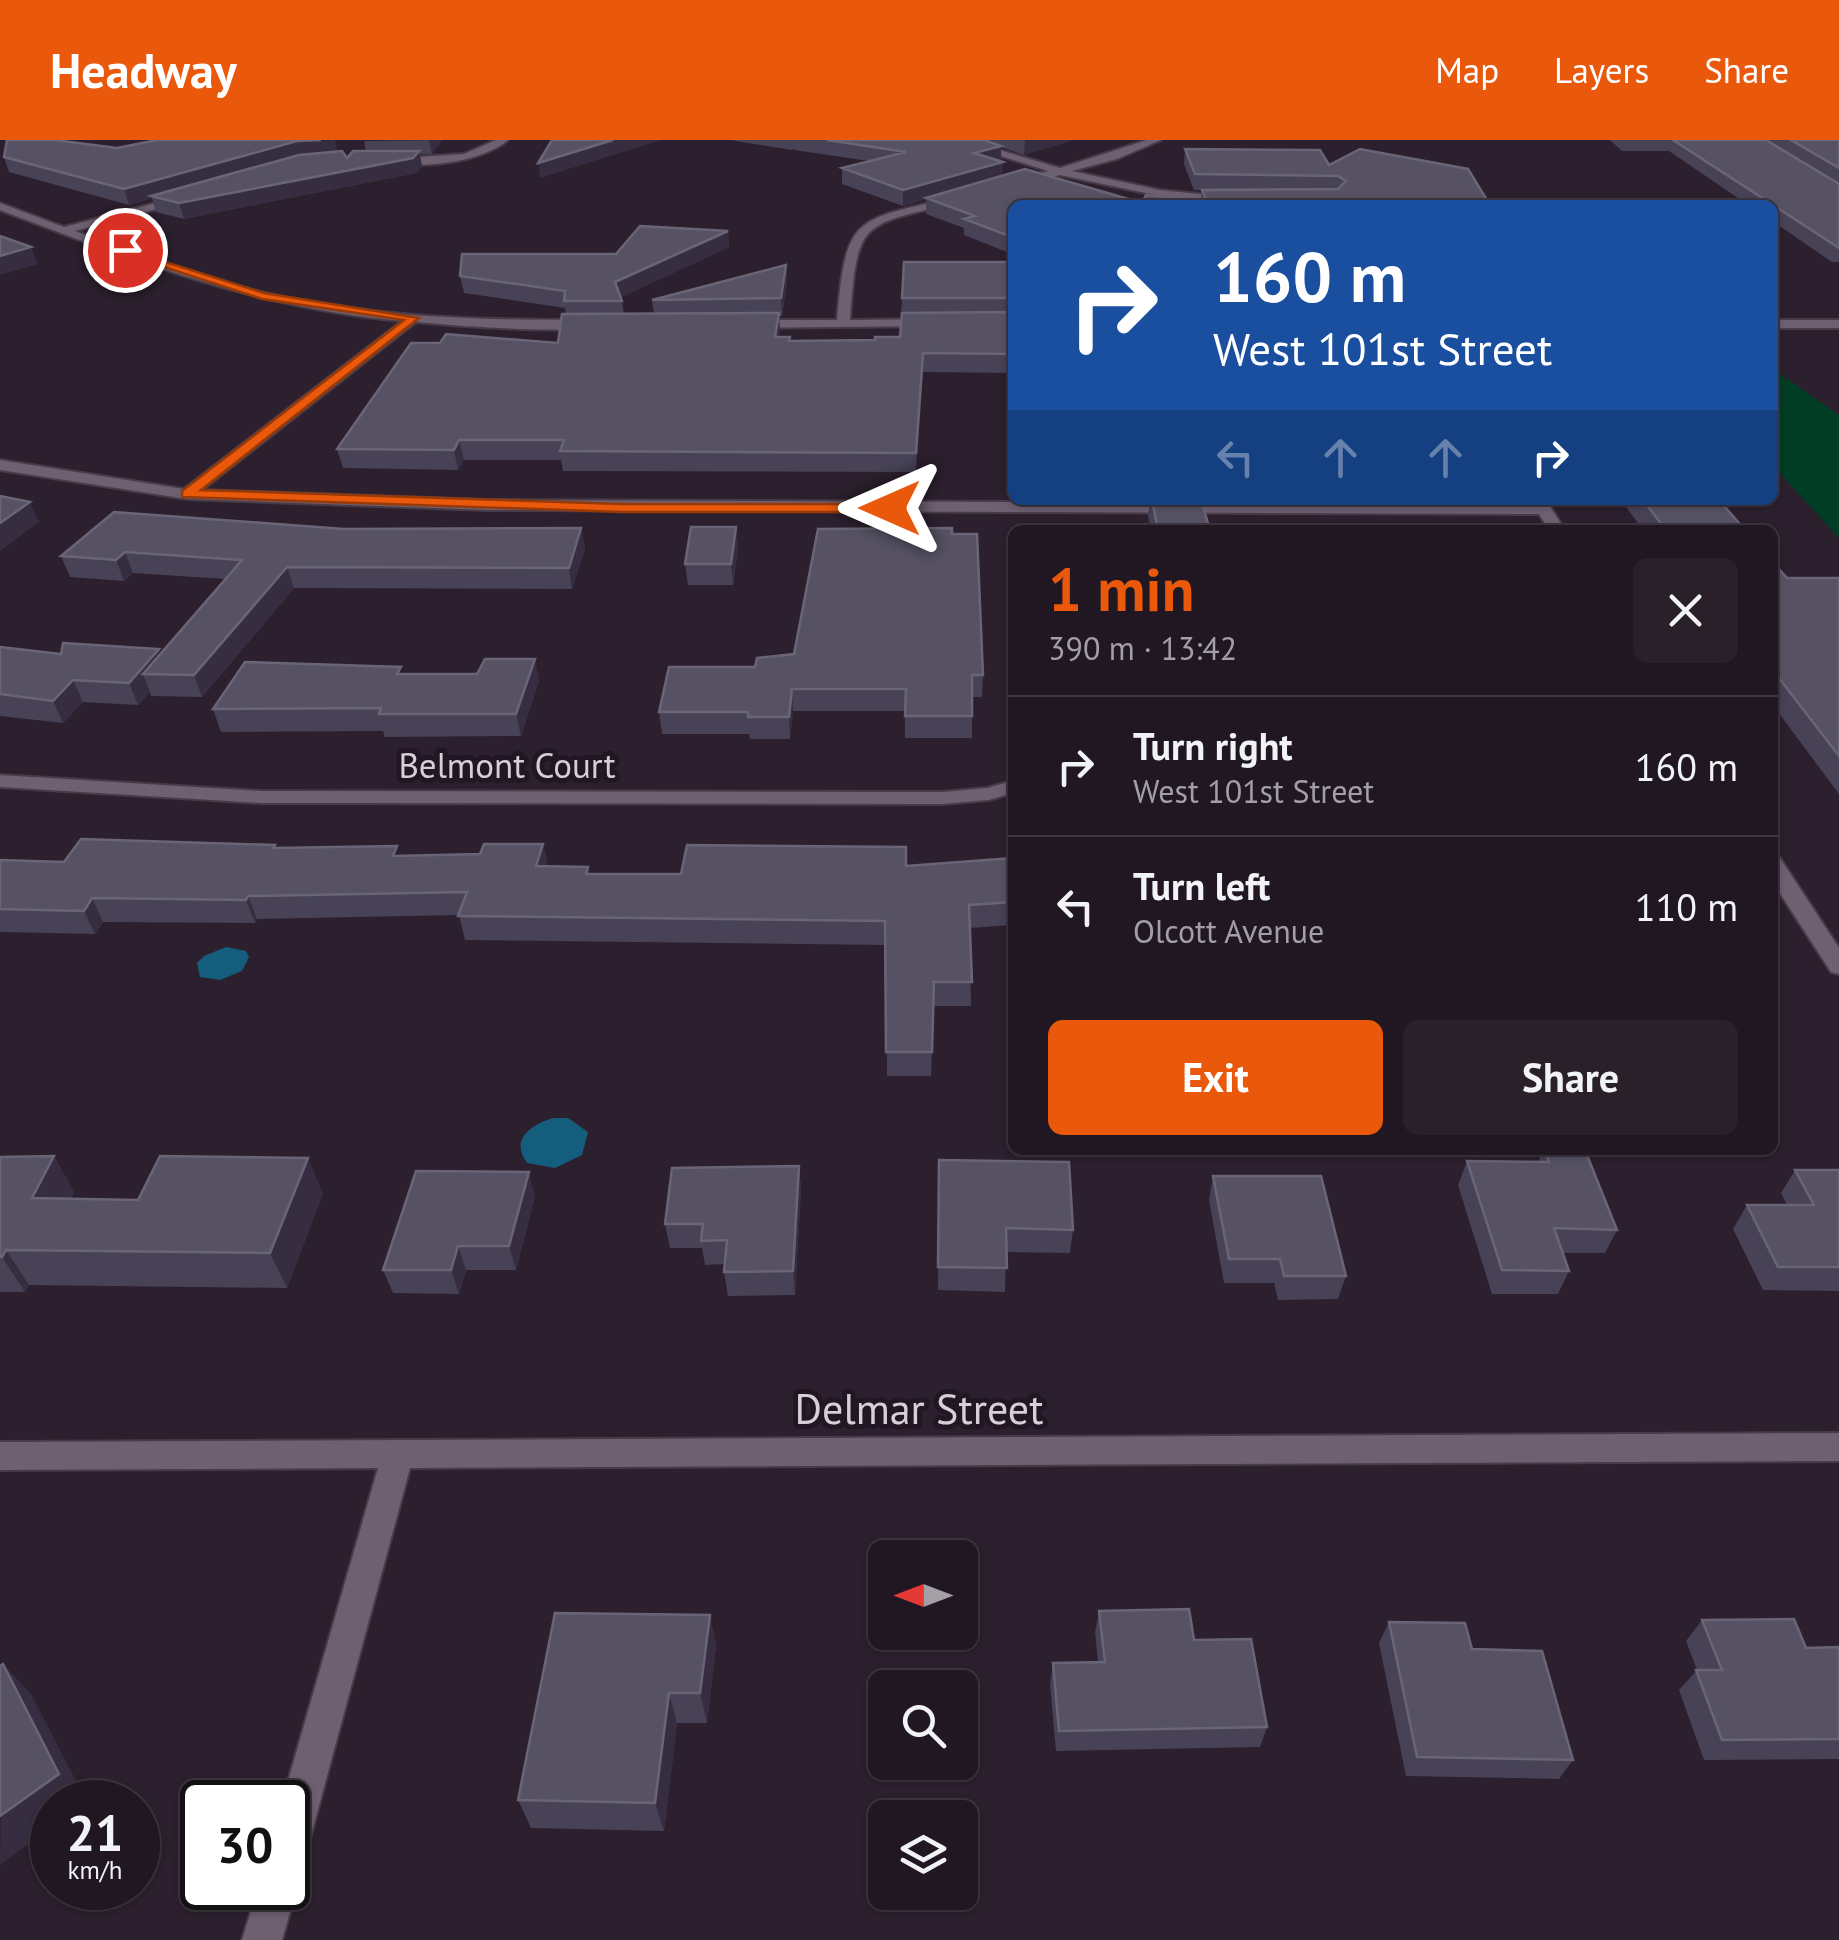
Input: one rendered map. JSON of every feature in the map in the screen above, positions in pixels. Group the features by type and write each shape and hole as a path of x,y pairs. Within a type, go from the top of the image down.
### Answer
{"street":[{"path":"368,159 452,158 490,149 503,140"},
{"path":"956,140 1146,194 1240,198"},
{"path":"1006,187 1156,140"},
{"path":"44,222 196,189 65,230"},
{"path":"843,324 850,252 858,236 894,217 969,196"},
{"path":"0,206 262,296 414,318 616,324"},
{"path":"188,494 414,318"},
{"path":"730,324 956,324"},
{"path":"1778,324 1839,324"},
{"path":"0,465 188,494 637,508 1418,505"},
{"path":"1047,508 1049,525"},
{"name":"Belmont Court","path":"0,781 281,798 942,798 1008,788"},
{"path":"1778,872 1839,966"},
{"name":"Delmar Street","path":"0,1456 1839,1447"},
{"path":"307,1780 398,1453"},
{"path":"262,1940 271,1910"}],"green space":[{"path":"1778,372 1839,415 1839,538 1778,471"}],"water":[{"path":"226,947 246,951 249,957 242,971 220,980 200,977 197,963"},
{"path":"553,1118 568,1118 588,1132 582,1155 555,1168 527,1163 521,1147 525,1134"}],"building":[{"path":"7,140 55,140 117,148 157,140 321,140 297,141 124,189 4,157"},
{"path":"552,140 613,140 538,163"},
{"path":"827,140 984,140 1001,146 974,153 1003,162 903,190 842,168 906,152"},
{"path":"1673,140 1766,140 1839,184 1839,248 1778,208 1778,200 1765,200"},
{"path":"1791,140 1839,140 1839,168"},
{"path":"1185,149 1320,150 1329,165 1360,149 1468,169 1487,200 1206,200 1202,190 1338,189 1346,181 1338,176 1195,174"},
{"path":"342,151 347,158 353,151 419,151 413,158 179,203 151,196 299,155"},
{"path":"1025,169 1132,200 1008,200 1008,236 964,219 975,216 926,198"},
{"path":"1146,195 1206,200 1144,200"},
{"path":"640,226 728,231 615,282 622,301 564,301 565,291 460,276 462,254 616,254"},
{"path":"0,236 31,247 0,256"},
{"path":"904,262 1008,262 1008,298 902,298"},
{"path":"786,265 781,298 652,300"},
{"path":"1008,312 1008,354 923,353 916,453 560,451 564,440 459,440 454,450 337,449 411,343 440,343 446,334 558,343 562,314 779,313 775,337 790,337 789,341 875,340 900,337 902,313"},
{"path":"0,496 30,502 0,523"},
{"path":"1153,505 1202,505 1208,525 1157,525"},
{"path":"1647,505 1723,505 1741,525 1662,525"},
{"path":"114,512 344,529 581,528 569,568 287,567 194,675 143,674 242,560 125,552 116,560 61,556"},
{"path":"691,527 736,527 731,564 685,564"},
{"path":"952,528 952,534 977,534 983,675 972,675 972,716 905,716 906,689 792,689 789,717 748,717 748,712 659,712 669,667 755,667 757,658 794,654 818,529"},
{"path":"1778,568 1787,578 1839,578 1839,756 1778,677"},
{"path":"63,643 159,649 129,683 73,680 53,701 0,694 0,647 61,654"},
{"path":"485,659 535,659 516,714 379,714 381,708 213,709 245,662 401,667 397,674 477,674"},
{"path":"81,839 275,845 273,848 397,846 393,856 480,854 484,844 543,844 536,866 588,867 586,874 681,874 687,845 906,847 906,866 1008,858 1008,902 969,905 972,982 934,982 932,1052 886,1052 885,921 458,916 467,892 248,896 246,900 92,898 84,911 0,909 0,860 64,862"},
{"path":"1547,1155 1587,1155 1617,1230 1554,1228 1569,1271 1502,1270 1467,1161 1549,1162"},
{"path":"54,1156 32,1198 138,1200 160,1156 308,1158 270,1253 6,1250 0,1257 0,1157"},
{"path":"939,1160 1069,1162 1073,1230 1006,1228 1007,1268 938,1267"},
{"path":"799,1166 793,1271 724,1272 727,1240 701,1241 703,1224 665,1224 672,1168"},
{"path":"1795,1170 1839,1170 1839,1267 1778,1267 1747,1205 1814,1205"},
{"path":"416,1171 529,1172 509,1246 458,1246 451,1270 383,1270"},
{"path":"1213,1176 1321,1176 1346,1276 1284,1276 1280,1259 1229,1259"},
{"path":"1189,1609 1194,1640 1251,1639 1267,1727 1059,1731 1053,1663 1105,1662 1099,1611"},
{"path":"555,1613 710,1615 700,1693 669,1693 655,1803 518,1800"},
{"path":"1794,1619 1806,1648 1839,1647 1839,1739 1722,1740 1696,1670 1722,1670 1702,1620"},
{"path":"1389,1622 1465,1623 1472,1649 1542,1651 1573,1760 1417,1757"},
{"path":"3,1664 59,1774 51,1780 30,1780 30,1795 0,1816"}],"route":[{"path":"125,250 262,296 414,318 188,494 622,508 890,508"}]}
